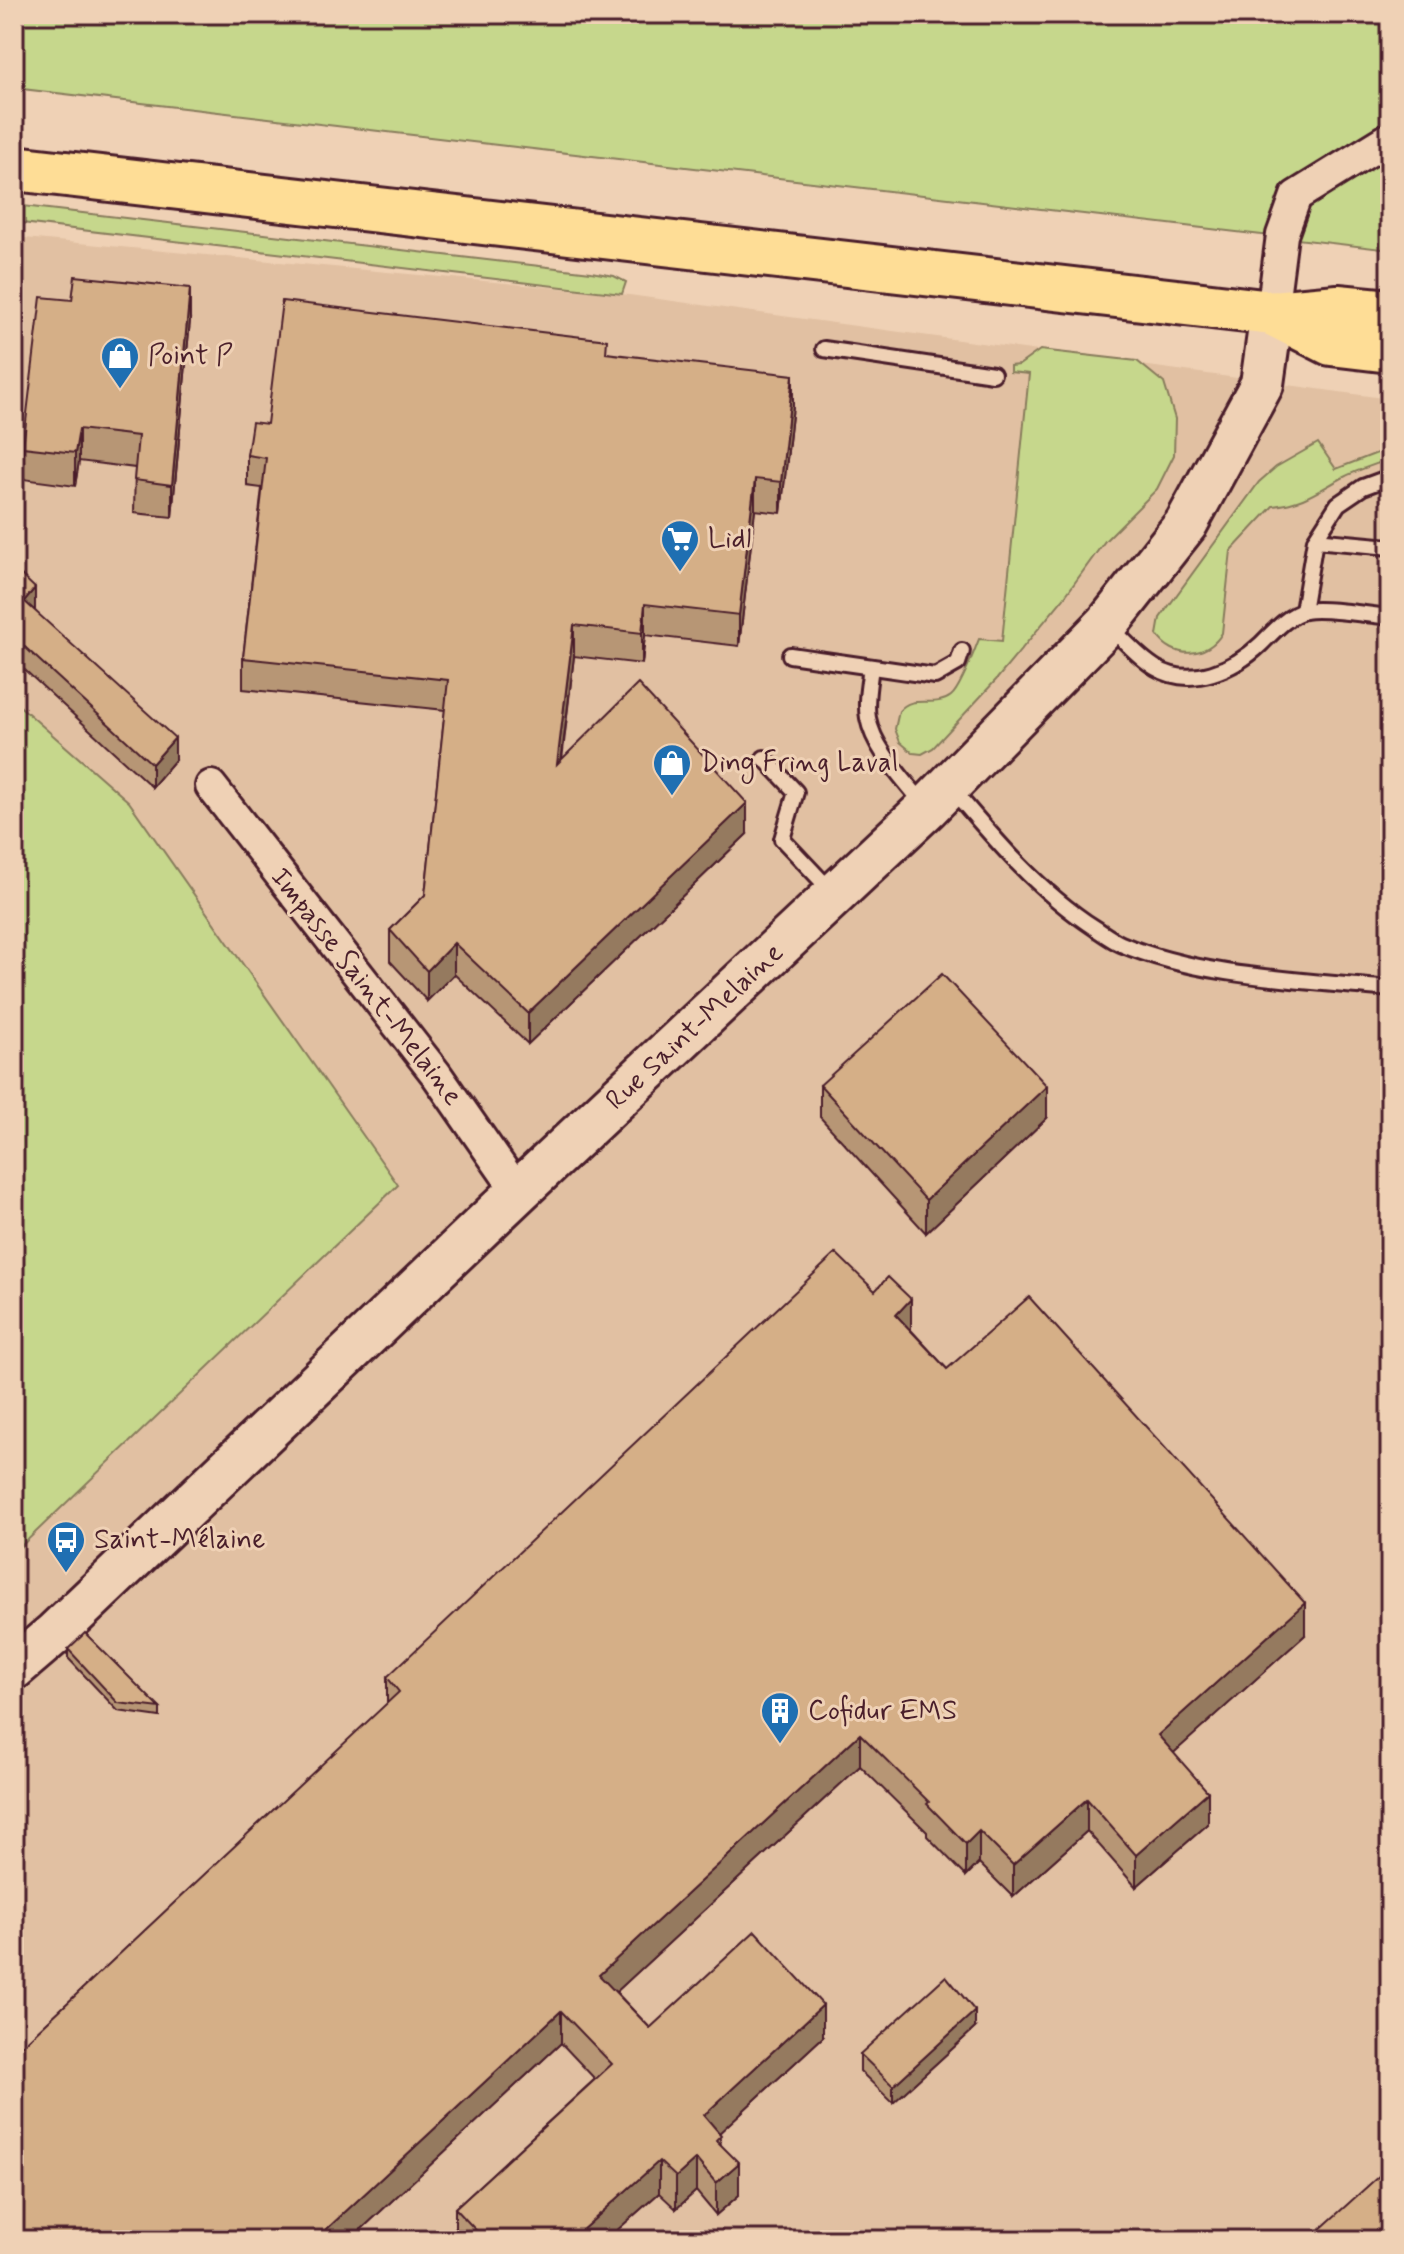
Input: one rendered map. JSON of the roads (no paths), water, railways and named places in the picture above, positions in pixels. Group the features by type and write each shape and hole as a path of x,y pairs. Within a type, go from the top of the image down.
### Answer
{"main road":[{"path":"14,168 1272,313 1338,307 1390,312"},
{"path":"1272,313 1331,343 1390,350"},
{"name":"Rue Saint-Melaine","path":"14,1668 55,1633 518,1192 836,896 1107,624 1186,524 1262,384 1272,313"}],"street":[{"path":"1272,313 1282,235 1296,196 1390,138"},
{"name":"Impasse Saint-Melaine","path":"211,786 436,1074 518,1192"}],"lane":[{"path":"824,349 993,374"},
{"path":"1303,611 1315,540 1338,504 1363,487 1390,477"},
{"path":"1315,540 1390,547"},
{"path":"1107,624 1152,666 1178,676 1220,671 1245,659 1281,625 1303,611 1390,617"},
{"path":"790,655 935,676 958,663 962,651"},
{"path":"871,667 868,720 880,746 938,797 1000,845 1038,884 1078,917 1119,944 1170,959 1230,971 1390,989"},
{"path":"764,758 796,792 782,839 836,896"}],"place":[{"name":"Point P","path":"120,390"},
{"name":"Lidl","path":"680,573"},
{"name":"Ding Fring Laval","path":"672,797"},
{"name":"Saint-Mélaine","path":"66,1574"},
{"name":"Cofidur EMS","path":"780,1745"}]}
